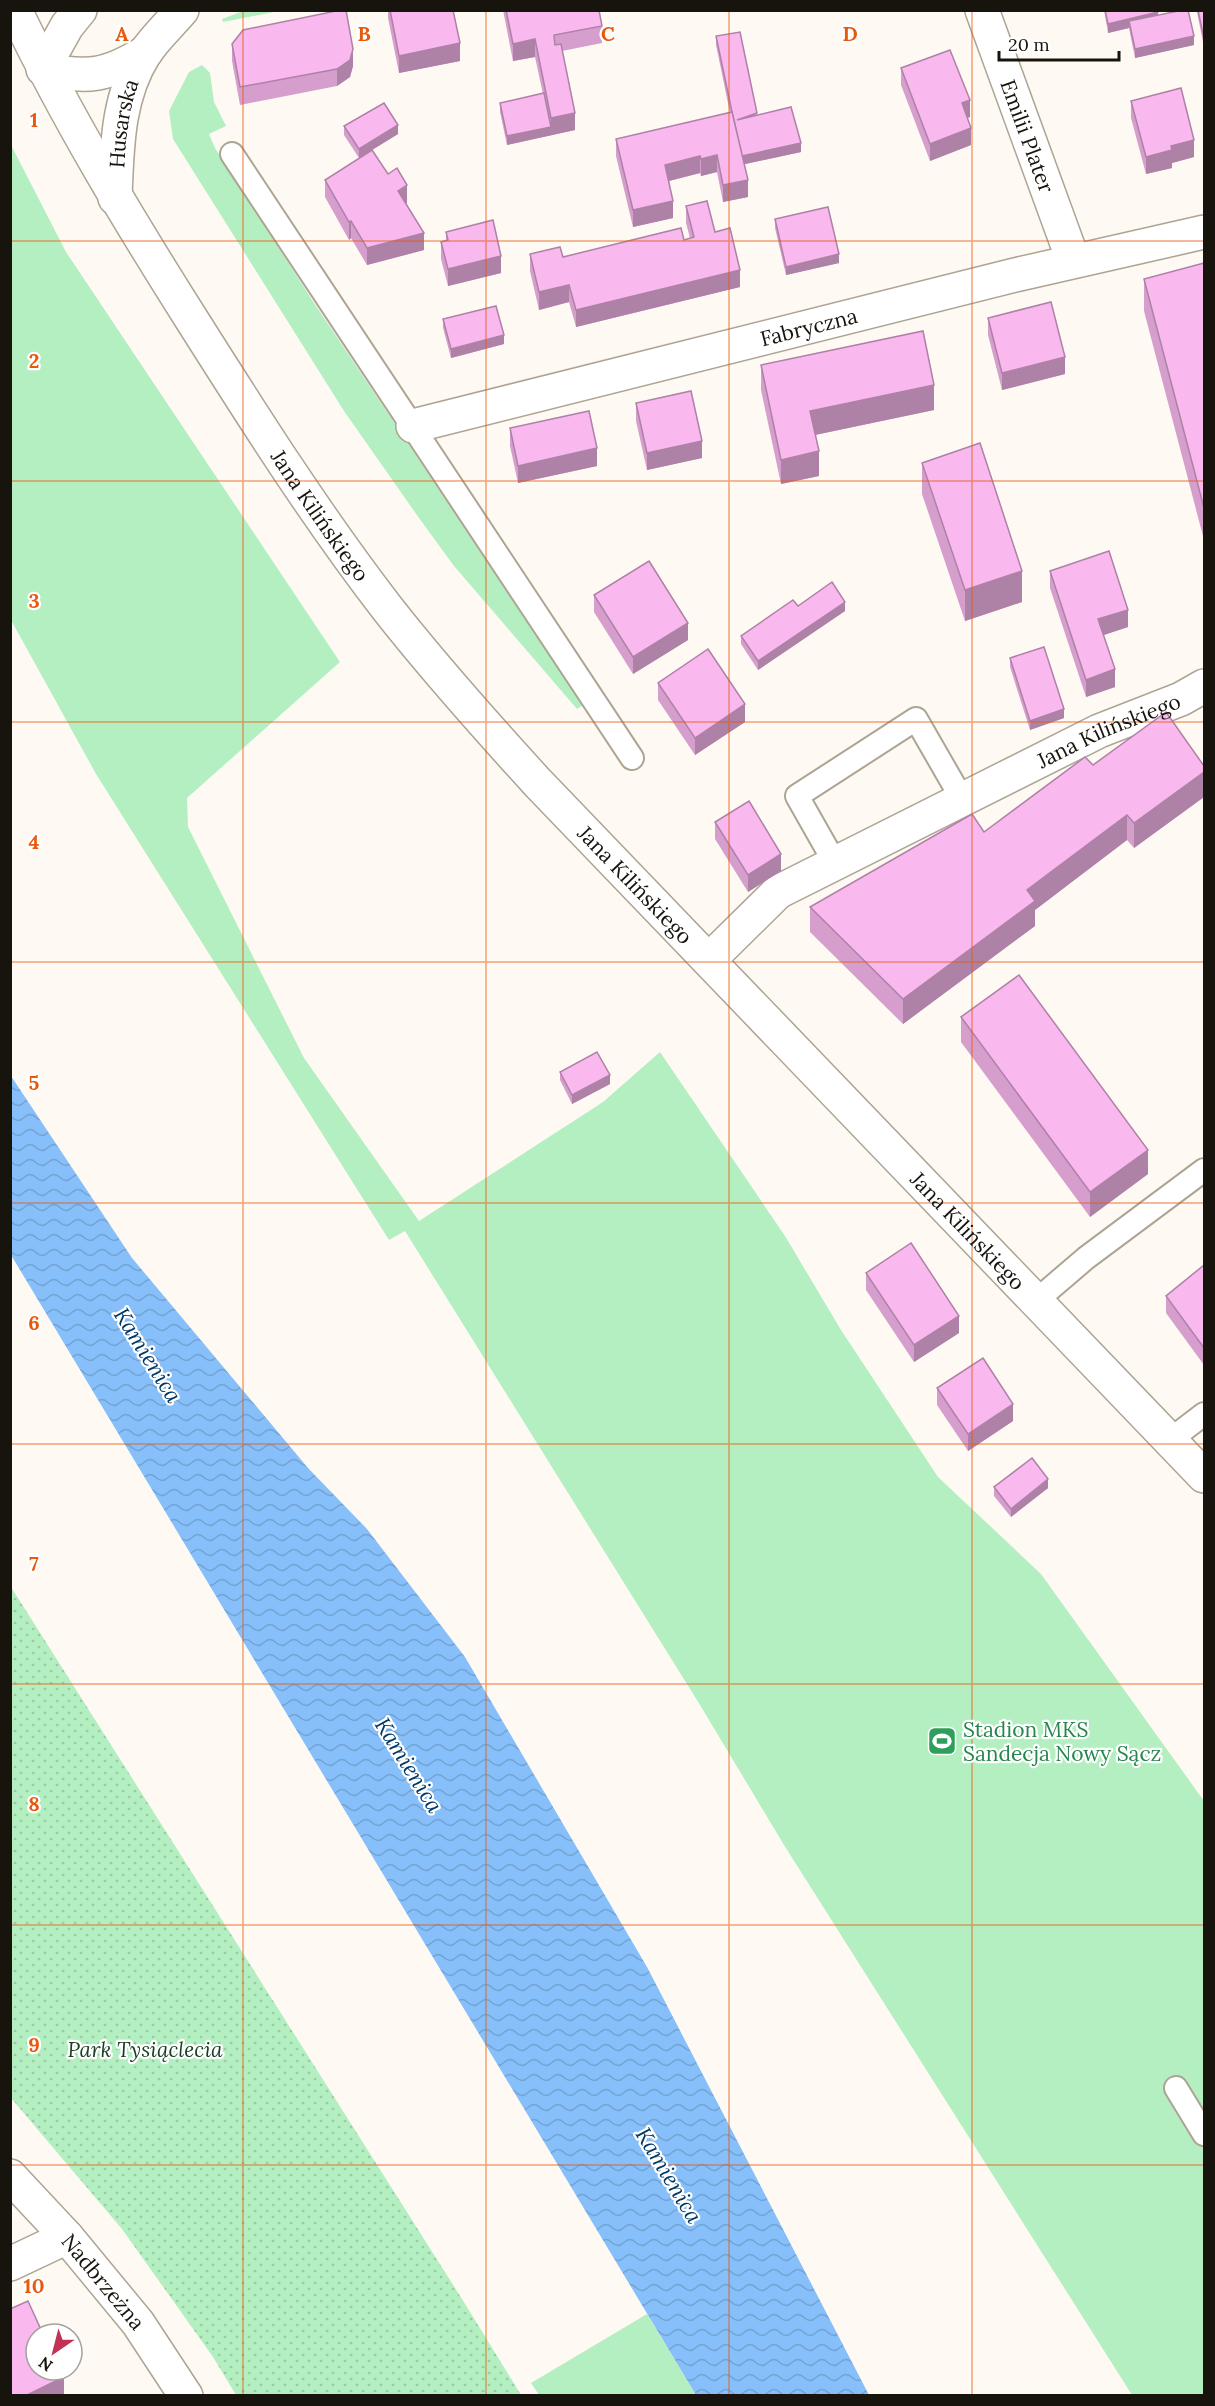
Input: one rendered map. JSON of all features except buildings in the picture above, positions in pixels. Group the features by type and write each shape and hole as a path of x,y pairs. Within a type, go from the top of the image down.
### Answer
{"street":[{"name":"Jana Kilińskiego","path":"15,10 43,69 115,198 271,445 386,607 456,693 537,782 1204,1476"},
{"path":"43,69 67,26 80,10"},
{"name":"Husarska","path":"115,198 117,144 130,81 146,52 182,10"},
{"name":"Emilii Plater","path":"982,10 1073,260"},
{"name":"Husarska","path":"43,69 71,75 96,75 120,68 146,52"},
{"name":"Fabryczna","path":"413,426 1073,260 1204,232"},
{"name":"Jana Kilińskiego","path":"709,960 778,892 1098,731 1181,699 1204,686"},
{"name":"Nadbrzeżna","path":"10,2176 67,2237 138,2323 186,2396"},
{"path":"10,2264 67,2237"}],"lane":[{"path":"232,154 632,758"},
{"path":"836,863 797,796 916,719 962,799"},
{"path":"1037,1300 1086,1258 1204,1170"},
{"path":"1170,1440 1204,1414"},
{"path":"1176,2088 1204,2134"}],"green space":[{"path":"243,11 279,11 223,22 222,19"},
{"path":"202,65 210,73 214,102 226,126 209,134 215,148 312,300 583,705 577,709 454,566 419,518 344,411 173,139 169,111 189,72"},
{"name":"Stadion MKS Sandecja Nowy Sącz","path":"10,143 66,252 340,662 187,798 188,827 304,1058 419,1221 603,1102 660,1052 785,1236 841,1330 938,1477 1041,1574 1204,1801 1204,2395 1132,2395 784,1845 700,1705 405,1231 389,1240 96,774 11,620"},
{"name":"Park Tysiąclecia","path":"11,1587 521,2395 236,2395 213,2357 122,2229 11,2098"},
{"path":"647,2314 696,2395 539,2395 531,2383"}],"water":[{"name":"Kamienica","path":"11,1076 132,1258 308,1468 367,1529 465,1657 647,1967 869,2395 696,2395 11,1255"}],"place":[{"name":"Stadion MKS Sandecja Nowy Sącz","path":"942,1741"}]}
